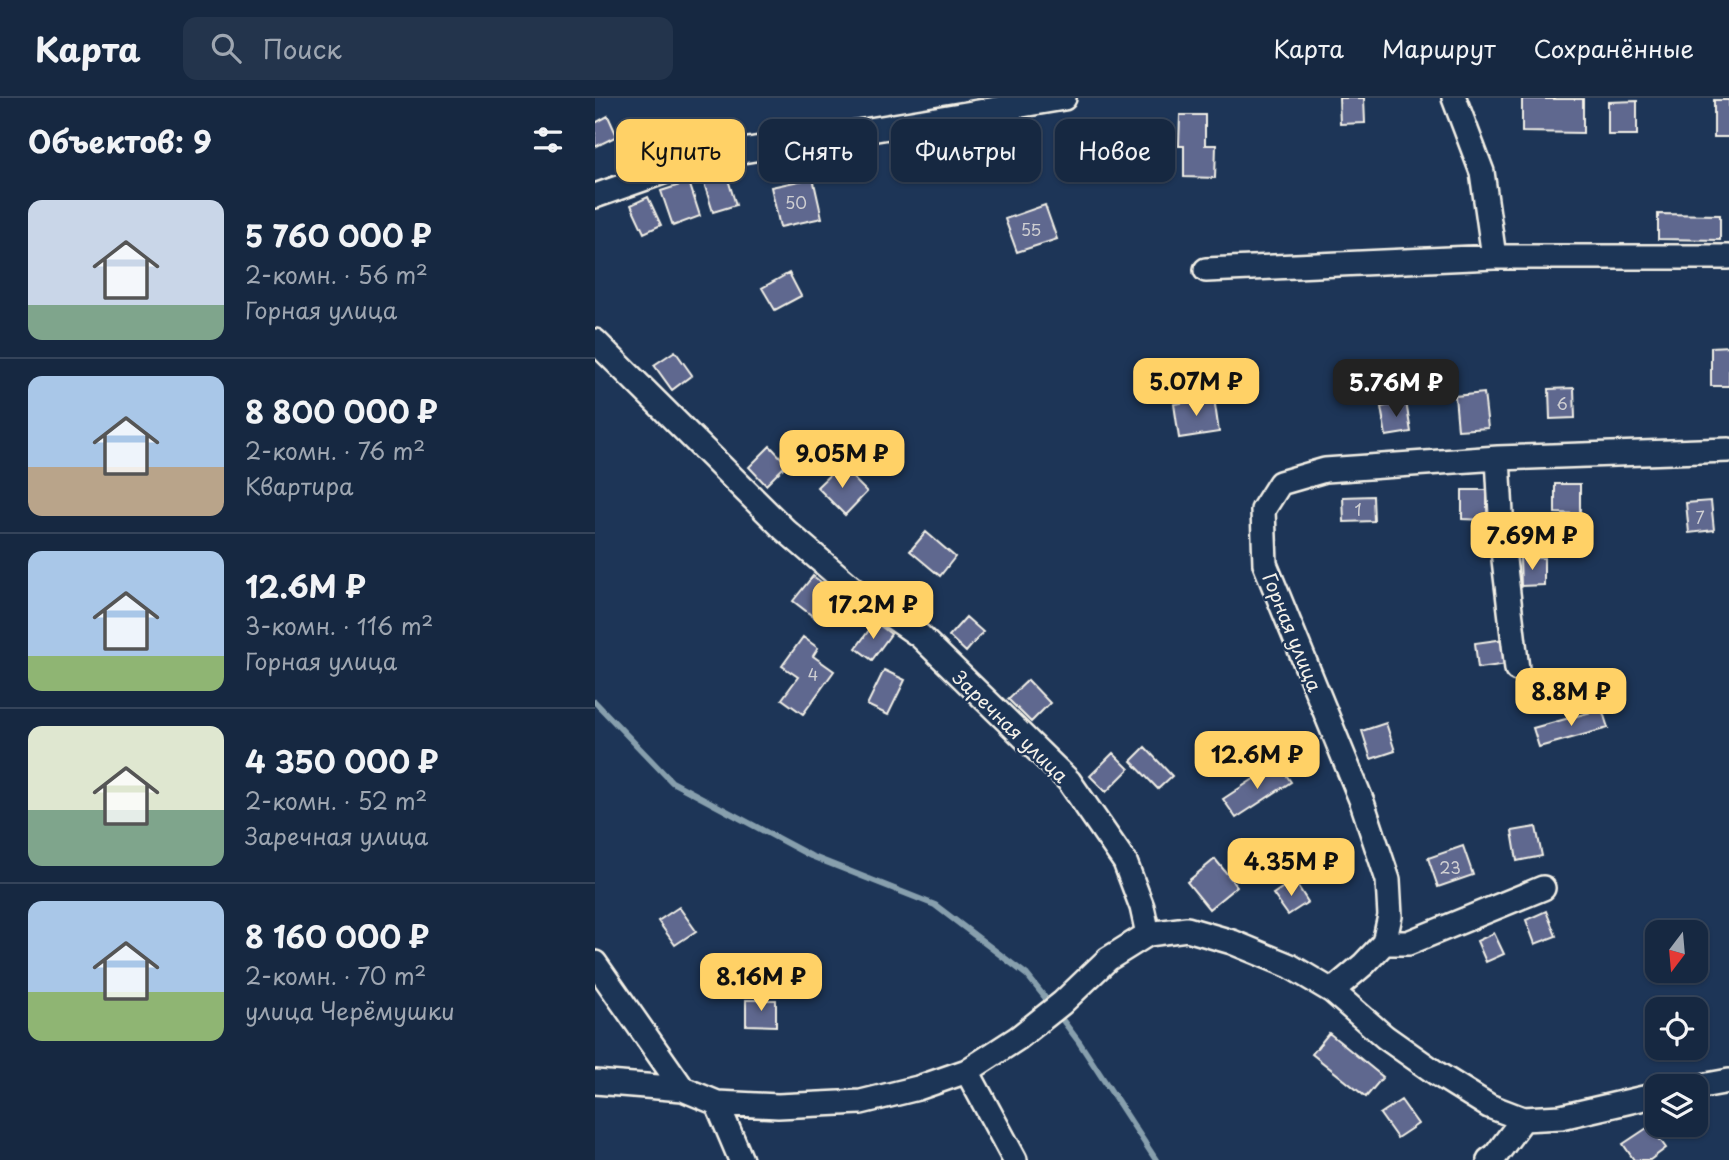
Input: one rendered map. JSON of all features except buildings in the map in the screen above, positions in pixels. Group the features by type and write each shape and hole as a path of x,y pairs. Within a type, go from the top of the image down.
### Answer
{"street":[{"path":"595,196 706,157 1064,98"},
{"path":"1454,98 1482,172 1494,257"},
{"path":"1206,270 1494,257 1729,257"},
{"name":"Заречная улица","path":"595,341 785,530 857,593 920,636 1069,781 1125,862 1142,906 1148,934"},
{"name":"Горная улица","path":"1384,943 1390,916 1388,880 1362,802 1265,564 1263,510 1280,483 1325,470 1498,458 1729,450"},
{"path":"1498,458 1503,551 1517,668"},
{"path":"1332,991 1384,943 1408,943 1543,888"},
{"path":"595,1082 683,1089 717,1103 778,1105 861,1102 918,1088 967,1071 1018,1038 1062,1003 1108,959 1148,934 1187,929 1232,942 1290,967 1332,991 1385,1037 1489,1107 1523,1119 1561,1117 1645,1098"},
{"path":"595,963 683,1089"},
{"path":"967,1071 1016,1160"},
{"path":"1708,1084 1726,1079"},
{"path":"717,1103 741,1160"},
{"path":"1489,1160 1496,1155 1523,1119"}],"waterway":[{"path":"595,702 672,782 811,856 935,905 1027,975 1051,1005"},
{"path":"1058,1014 1156,1160"}]}
